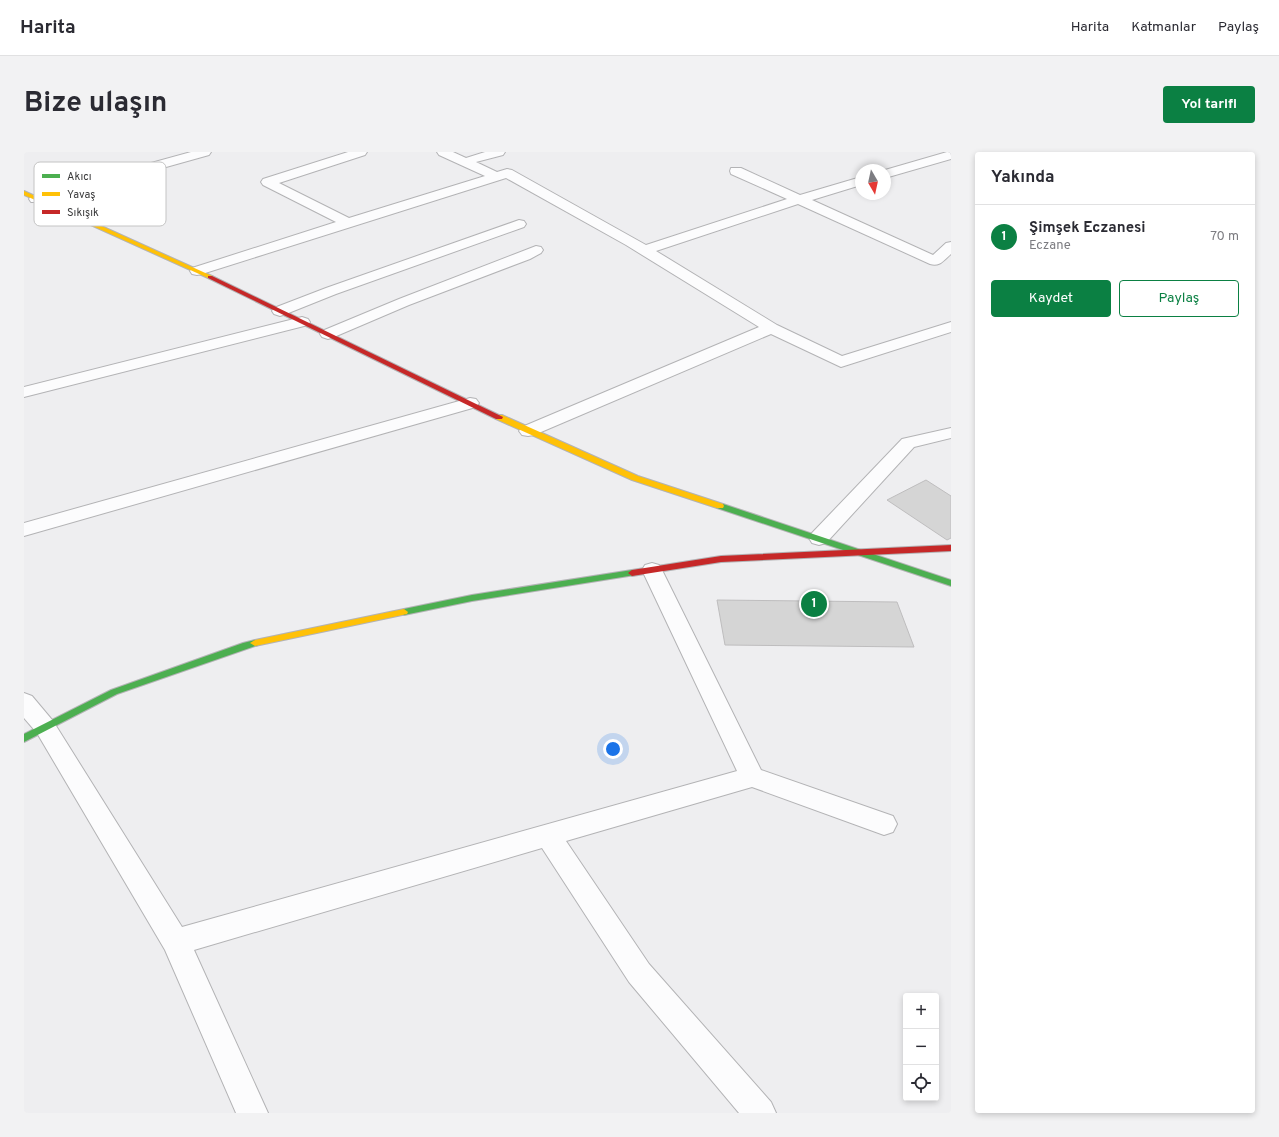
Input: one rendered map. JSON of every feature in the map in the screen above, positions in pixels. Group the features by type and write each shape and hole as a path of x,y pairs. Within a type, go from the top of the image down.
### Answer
{"street":[{"path":"166,163 205,152"},
{"path":"348,223 268,182 361,152"},
{"path":"443,152 496,176"},
{"path":"464,162 499,152"},
{"path":"891,172 951,155"},
{"path":"736,171 935,261 951,246"},
{"path":"197,271 507,173 645,250 771,328 841,362 951,327"},
{"path":"645,250 855,183"},
{"path":"24,193 34,198"},
{"path":"280,311 331,291 519,224"},
{"path":"96,226 197,271 528,431 635,478 865,553 951,583"},
{"path":"328,334 404,302 525,256 536,250"},
{"path":"24,392 302,322"},
{"path":"528,431 771,328"},
{"path":"24,530 470,403"},
{"path":"819,538 908,443 951,433"},
{"path":"34,733 114,692 246,645 472,598 721,559 951,548"},
{"path":"652,570 752,777"},
{"path":"24,702 34,733 176,942 252,1113"},
{"path":"176,942 752,777 884,824"},
{"path":"548,835 639,973 760,1113"}],"building":[{"path":"926,480 951,496 951,538 947,540 887,500"},
{"path":"717,600 897,602 914,647 725,645"}],"traffic: fast":[{"path":"720,506 951,583"},
{"path":"404,612 472,598 632,573"},
{"path":"24,738 114,692 255,643"}],"traffic: slow":[{"path":"24,193 34,198"},
{"path":"97,226 210,277"},
{"path":"499,417 635,478 720,506"},
{"path":"255,643 404,612"}],"traffic: jam":[{"path":"210,277 499,417"},
{"path":"632,573 721,559 951,548"}],"place":[{"name":"Şimşek Eczanesi","path":"814,604"}]}
